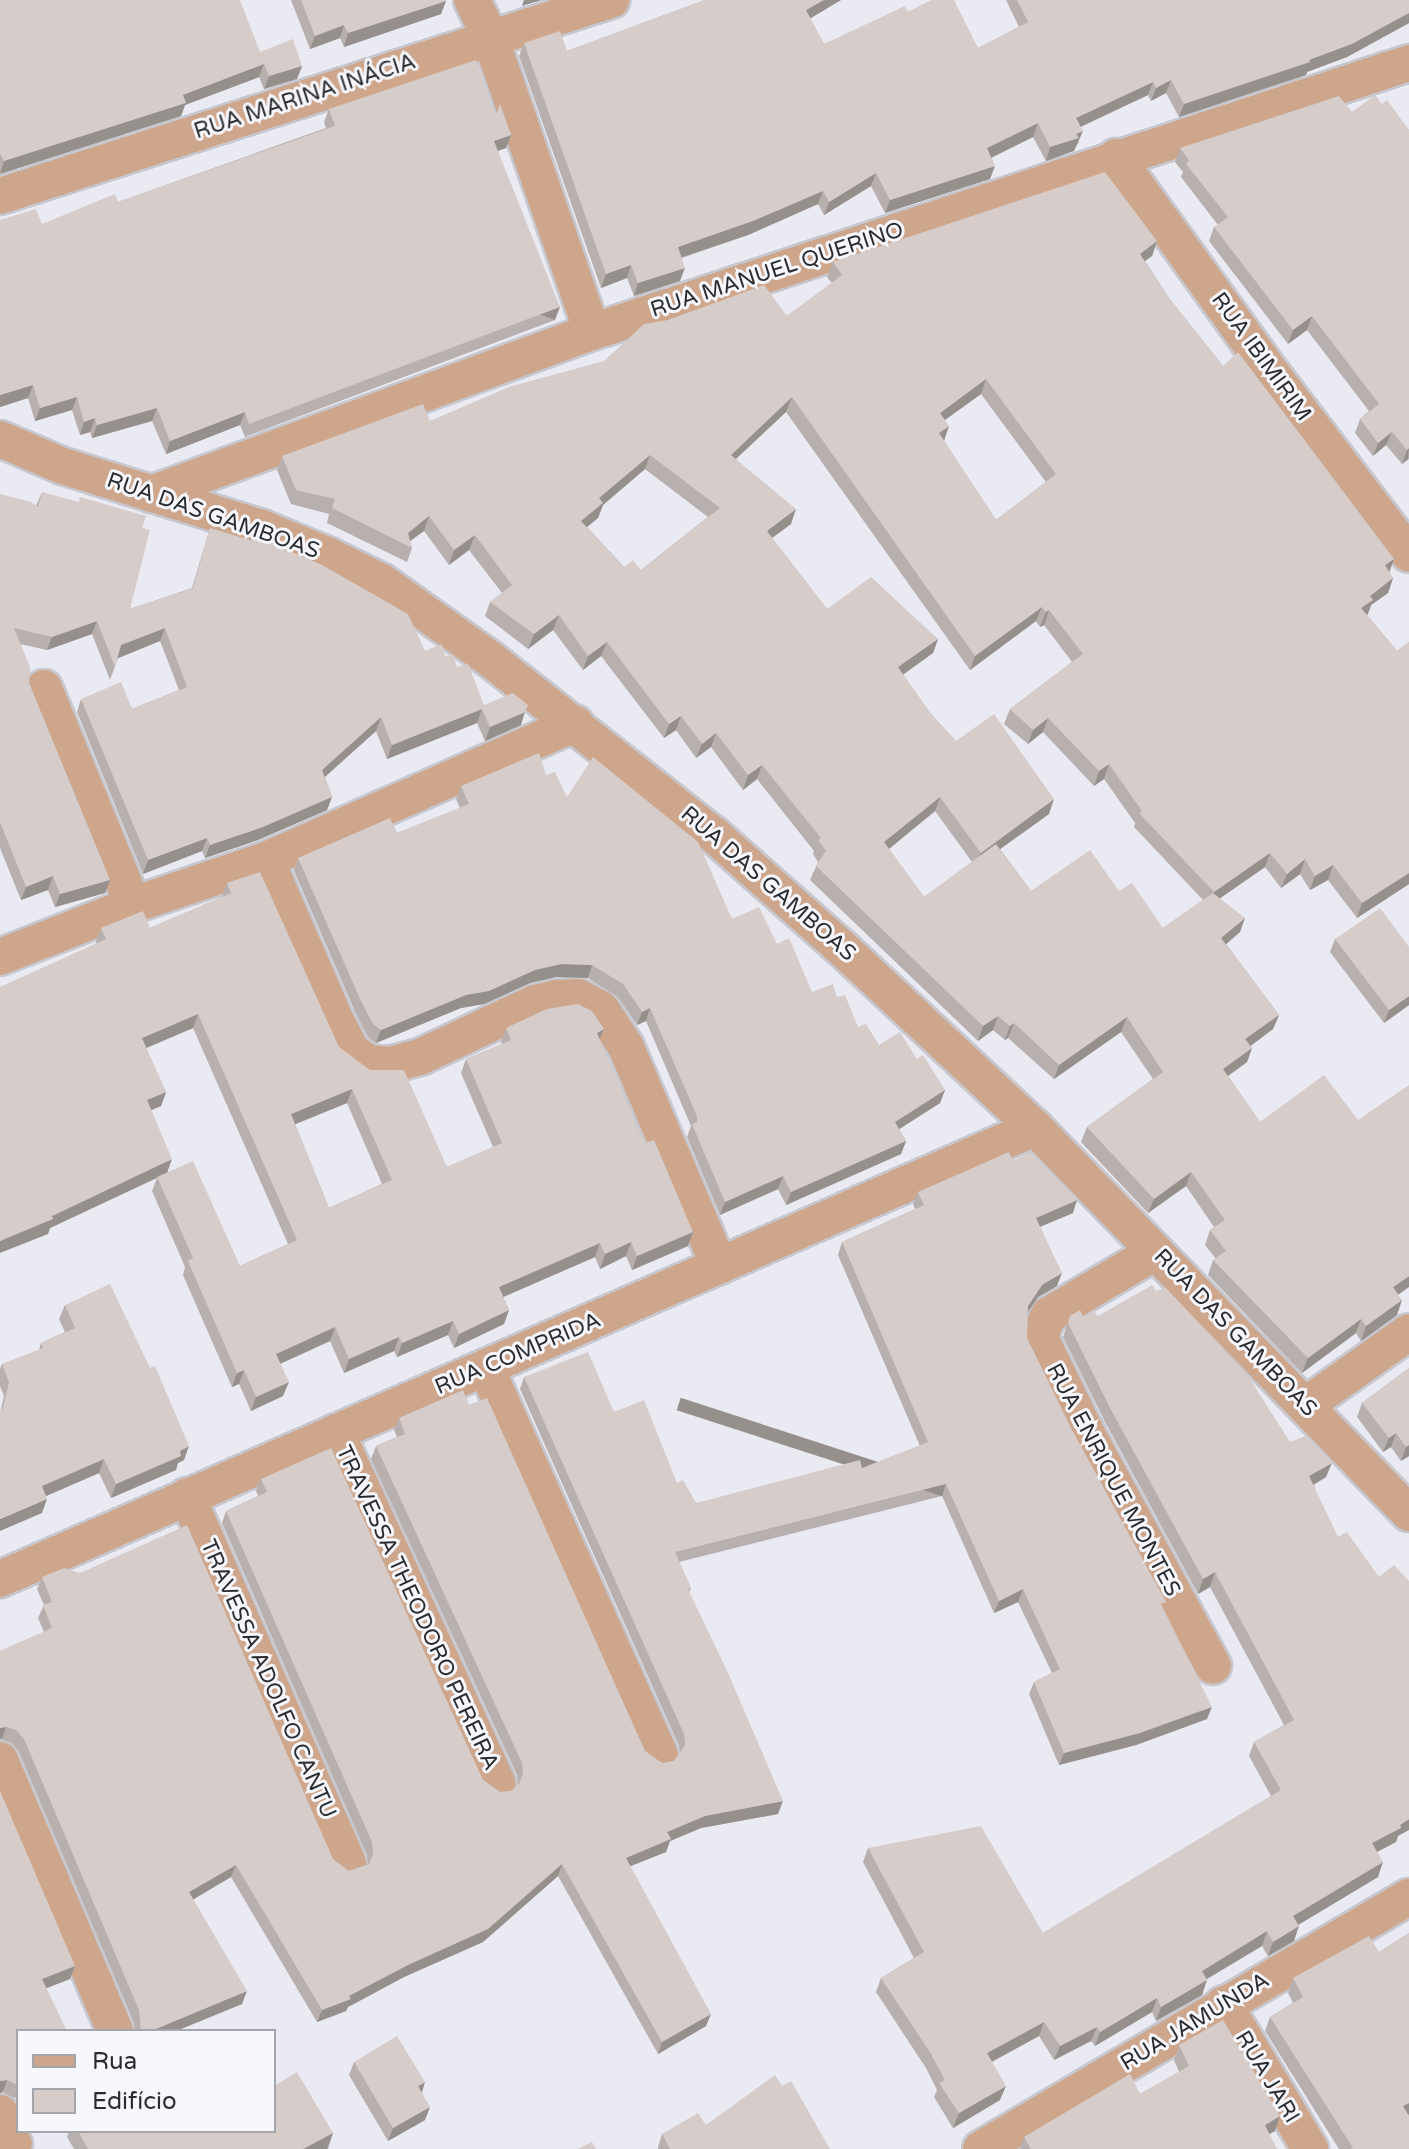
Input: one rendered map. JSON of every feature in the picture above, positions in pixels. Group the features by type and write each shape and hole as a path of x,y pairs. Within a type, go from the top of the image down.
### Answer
{"street":[{"path":"472,0 490,37 592,332"},
{"name":"RUA MARINA INÁCIA","path":"0,196 611,0"},
{"name":"RUA MANUEL QUERINO","path":"151,494 592,332 1409,63"},
{"name":"RUA IBIMIRIM","path":"1116,157 1272,374 1409,554"},
{"name":"RUA DAS GAMBOAS","path":"0,439 63,466 262,528 382,582 575,724 714,835 820,928 1035,1128 1409,1513"},
{"path":"44,688 133,905"},
{"path":"0,957 133,905 266,860 575,724"},
{"path":"266,860 337,1023 352,1051 368,1063 390,1065 420,1057 535,1003 578,997 601,1009 626,1047 719,1266"},
{"name":"RUA COMPRIDA","path":"0,1579 1035,1128"},
{"name":"RUA ENRIQUE MONTES","path":"1155,1252 1049,1315 1042,1328 1042,1342 1086,1432 1213,1666"},
{"path":"1306,1405 1409,1332"},
{"path":"486,1368 660,1755"},
{"name":"TRAVESSA THEODORO PEREIRA","path":"336,1432 498,1784"},
{"name":"TRAVESSA ADOLFO CANTU","path":"187,1496 348,1863"},
{"path":"0,1760 114,2029"},
{"name":"RUA JAMUNDA","path":"983,2148 1409,1897"},
{"name":"RUA JARI","path":"1224,2004 1310,2149"}],"building":[{"path":"0,0 240,0 260,52 293,39 302,66 269,76 264,64 183,95 186,103 4,161 0,154"},
{"path":"301,0 446,1 348,33 344,25 315,36"},
{"path":"705,0 824,0 806,10 824,44 905,6 908,12 931,0 954,0 978,48 1028,22 1017,0 1409,0 1409,13 1352,44 1310,62 1184,104 1171,80 1156,88 1153,82 1076,118 1083,131 1076,134 1079,138 1050,147 1038,123 987,148 995,166 890,200 876,173 829,202 823,191 753,221 678,247 685,268 638,283 631,265 606,274 524,43 560,31 567,51"},
{"path":"476,60 496,116 500,104 511,135 494,141 560,307 249,424 245,412 170,441 157,408 97,425 95,418 84,422 77,397 40,408 33,385 0,395 0,220 36,209 42,224 115,194 118,202 335,126 329,109"},
{"path":"1375,95 1382,104 1387,100 1409,130 1407,450 1392,432 1378,443 1360,419 1379,404 1312,316 1293,330 1214,227 1228,217 1186,164 1189,160 1180,148 1339,96 1352,112"},
{"path":"1105,172 1157,241 1140,254 1169,298 1223,366 1238,352 1394,559 1385,565 1393,578 1370,596 1373,600 1361,608 1397,651 1409,642 1409,873 1362,903 1333,865 1315,876 1305,859 1287,874 1270,853 1214,892 1139,813 1142,811 1109,764 1099,771 1048,718 1033,730 1010,709 1083,654 1049,610 1046,612 1042,607 975,656 792,397 731,455 796,509 767,531 827,609 871,577 938,639 898,667 931,714 956,741 994,714 1054,799 981,853 940,797 884,842 924,897 996,844 1031,891 1090,850 1119,891 1132,883 1163,928 1213,893 1245,918 1221,938 1279,1015 1245,1039 1252,1048 1223,1069 1260,1122 1324,1075 1358,1120 1409,1085 1409,1276 1393,1287 1402,1300 1366,1326 1361,1319 1308,1358 1213,1260 1226,1251 1210,1230 1225,1220 1191,1172 1154,1199 1087,1127 1163,1072 1127,1017 1059,1065 1014,1023 1010,1026 998,1016 983,1026 816,866 826,851 818,840 821,838 762,765 748,775 716,733 702,744 681,716 669,724 607,642 588,656 559,615 534,634 490,602 512,585 475,535 454,550 429,516 408,533 412,548 332,508 335,499 296,490 282,456 423,404 430,421 509,387 604,361 644,324 668,320 764,285 787,316 842,275 833,262","holes":["986,379 1056,474 996,520 939,433 949,426 940,413","650,455 720,508 641,570 633,560 624,567 581,521 603,503 599,498"]},
{"path":"42,492 79,502 80,497 146,516 142,528 150,530 130,609 193,588 210,528 253,541 252,535 322,565 408,614 425,651 442,644 445,656 453,655 457,667 468,664 484,705 513,693 528,705 525,712 490,727 482,709 392,745 381,717 322,770 332,797 263,827 210,845 207,838 148,860 81,699 121,682 132,709 187,687 165,628 121,645 115,667 97,621 52,637 14,628 30,667 29,683 110,880 60,894 53,876 26,887 0,822 0,494 31,502 38,507"},
{"path":"539,753 546,775 555,772 567,797 593,757 698,842 732,919 759,907 777,944 789,938 812,992 833,984 837,997 845,995 858,1027 866,1024 879,1045 900,1032 917,1059 923,1055 945,1090 895,1122 906,1141 791,1192 783,1176 725,1202 692,1124 697,1122 697,1116 650,1008 642,1012 623,984 592,965 561,964 535,970 489,991 466,995 381,1030 373,1024 298,858 390,818 397,833 469,804 461,786"},
{"path":"260,872 339,1047 370,1070 404,1070 447,1167 502,1143 466,1059 511,1040 506,1028 547,1009 578,1004 592,1011 604,1029 597,1033 643,1139 646,1143 654,1140 693,1232 637,1256 631,1242 605,1254 600,1243 499,1287 509,1310 459,1334 453,1321 402,1343 399,1337 349,1359 335,1327 276,1354 289,1382 256,1397 244,1370 237,1373 188,1261 193,1258 157,1177 193,1161 240,1266 297,1240 198,1014 142,1038 166,1092 147,1100 172,1159 52,1216 53,1219 0,1241 0,987 106,939 101,928 143,911 150,928 231,893 227,883","holes":["352,1089 392,1180 329,1208 291,1114"]},
{"path":"1380,908 1409,947 1409,996 1389,1010 1335,939"},
{"path":"1009,1152 1013,1161 1030,1152 1077,1200 1036,1218 1062,1273 1042,1285 1028,1306 1027,1338 1072,1430 1166,1602 1161,1604 1212,1707 1140,1733 1064,1753 1034,1682 1060,1669 1023,1589 999,1601 946,1484 675,1552 691,1588 688,1589 783,1801 705,1816 667,1832 671,1839 626,1858 711,2014 662,2042 562,1864 488,1929 408,1965 349,1996 351,1999 322,2010 236,1865 189,1892 247,1991 156,2029 141,2029 139,2010 24,1739 16,1730 0,1728 0,1651 52,1628 43,1605 52,1602 42,1577 64,1568 80,1573 187,1525 333,1859 349,1871 369,1864 373,1854 372,1842 226,1511 267,1492 261,1479 331,1448 483,1780 500,1792 511,1791 519,1784 523,1774 522,1763 376,1446 405,1434 399,1418 463,1390 469,1405 487,1398 645,1751 662,1763 674,1761 685,1745 684,1734 524,1377 588,1352 614,1412 644,1400 677,1483 683,1480 696,1503 860,1460 862,1468 928,1442 842,1242 924,1205 918,1192"},
{"path":"110,1284 150,1368 155,1366 189,1446 180,1451 181,1456 116,1484 104,1459 42,1486 47,1499 0,1519 0,1410 9,1382 2,1364 43,1348 41,1343 75,1328 65,1305"},
{"path":"1152,1285 1156,1291 1166,1288 1248,1376 1290,1442 1306,1436 1332,1463 1309,1476 1338,1537 1347,1532 1379,1577 1394,1565 1409,1581 1409,1819 1400,1824 1401,1828 1372,1843 1383,1862 1293,1916 1299,1926 1273,1942 1267,1931 1202,1971 1207,1980 1161,2007 1157,1998 1100,2032 1097,2027 1060,2046 1044,2022 987,2053 1006,2086 959,2113 939,2083 945,2080 931,2054 881,1978 924,1952 868,1848 981,1826 1043,1933 1281,1790 1254,1742 1294,1720 1215,1572 1203,1579 1110,1408 1068,1323 1070,1316 1080,1310 1083,1317 1095,1312 1098,1316"},
{"path":"1409,1368 1409,1445 1406,1447 1396,1433 1389,1438 1362,1403"},
{"path":"0,1791 75,1966 42,1979 66,2029 16,2029 16,2084 0,2081"},
{"path":"1409,1933 1409,2103 1403,2106 1409,2116 1409,2149 1350,2149 1353,2148 1270,2017 1303,1997 1293,1978 1369,1936 1379,1952"},
{"path":"1223,2020 1280,2116 1265,2125 1277,2149 1031,2149 1024,2137 1130,2074 1140,2094 1189,2066 1179,2045"},
{"path":"397,2036 425,2082 418,2086 430,2107 393,2128 354,2062"},
{"path":"297,2072 333,2133 303,2149 88,2149 79,2133 276,2133 276,2085"},
{"path":"775,2075 782,2086 791,2081 830,2149 670,2149 662,2134 698,2113 706,2125"},
{"path":"592,2142 596,2149 577,2149"}]}
